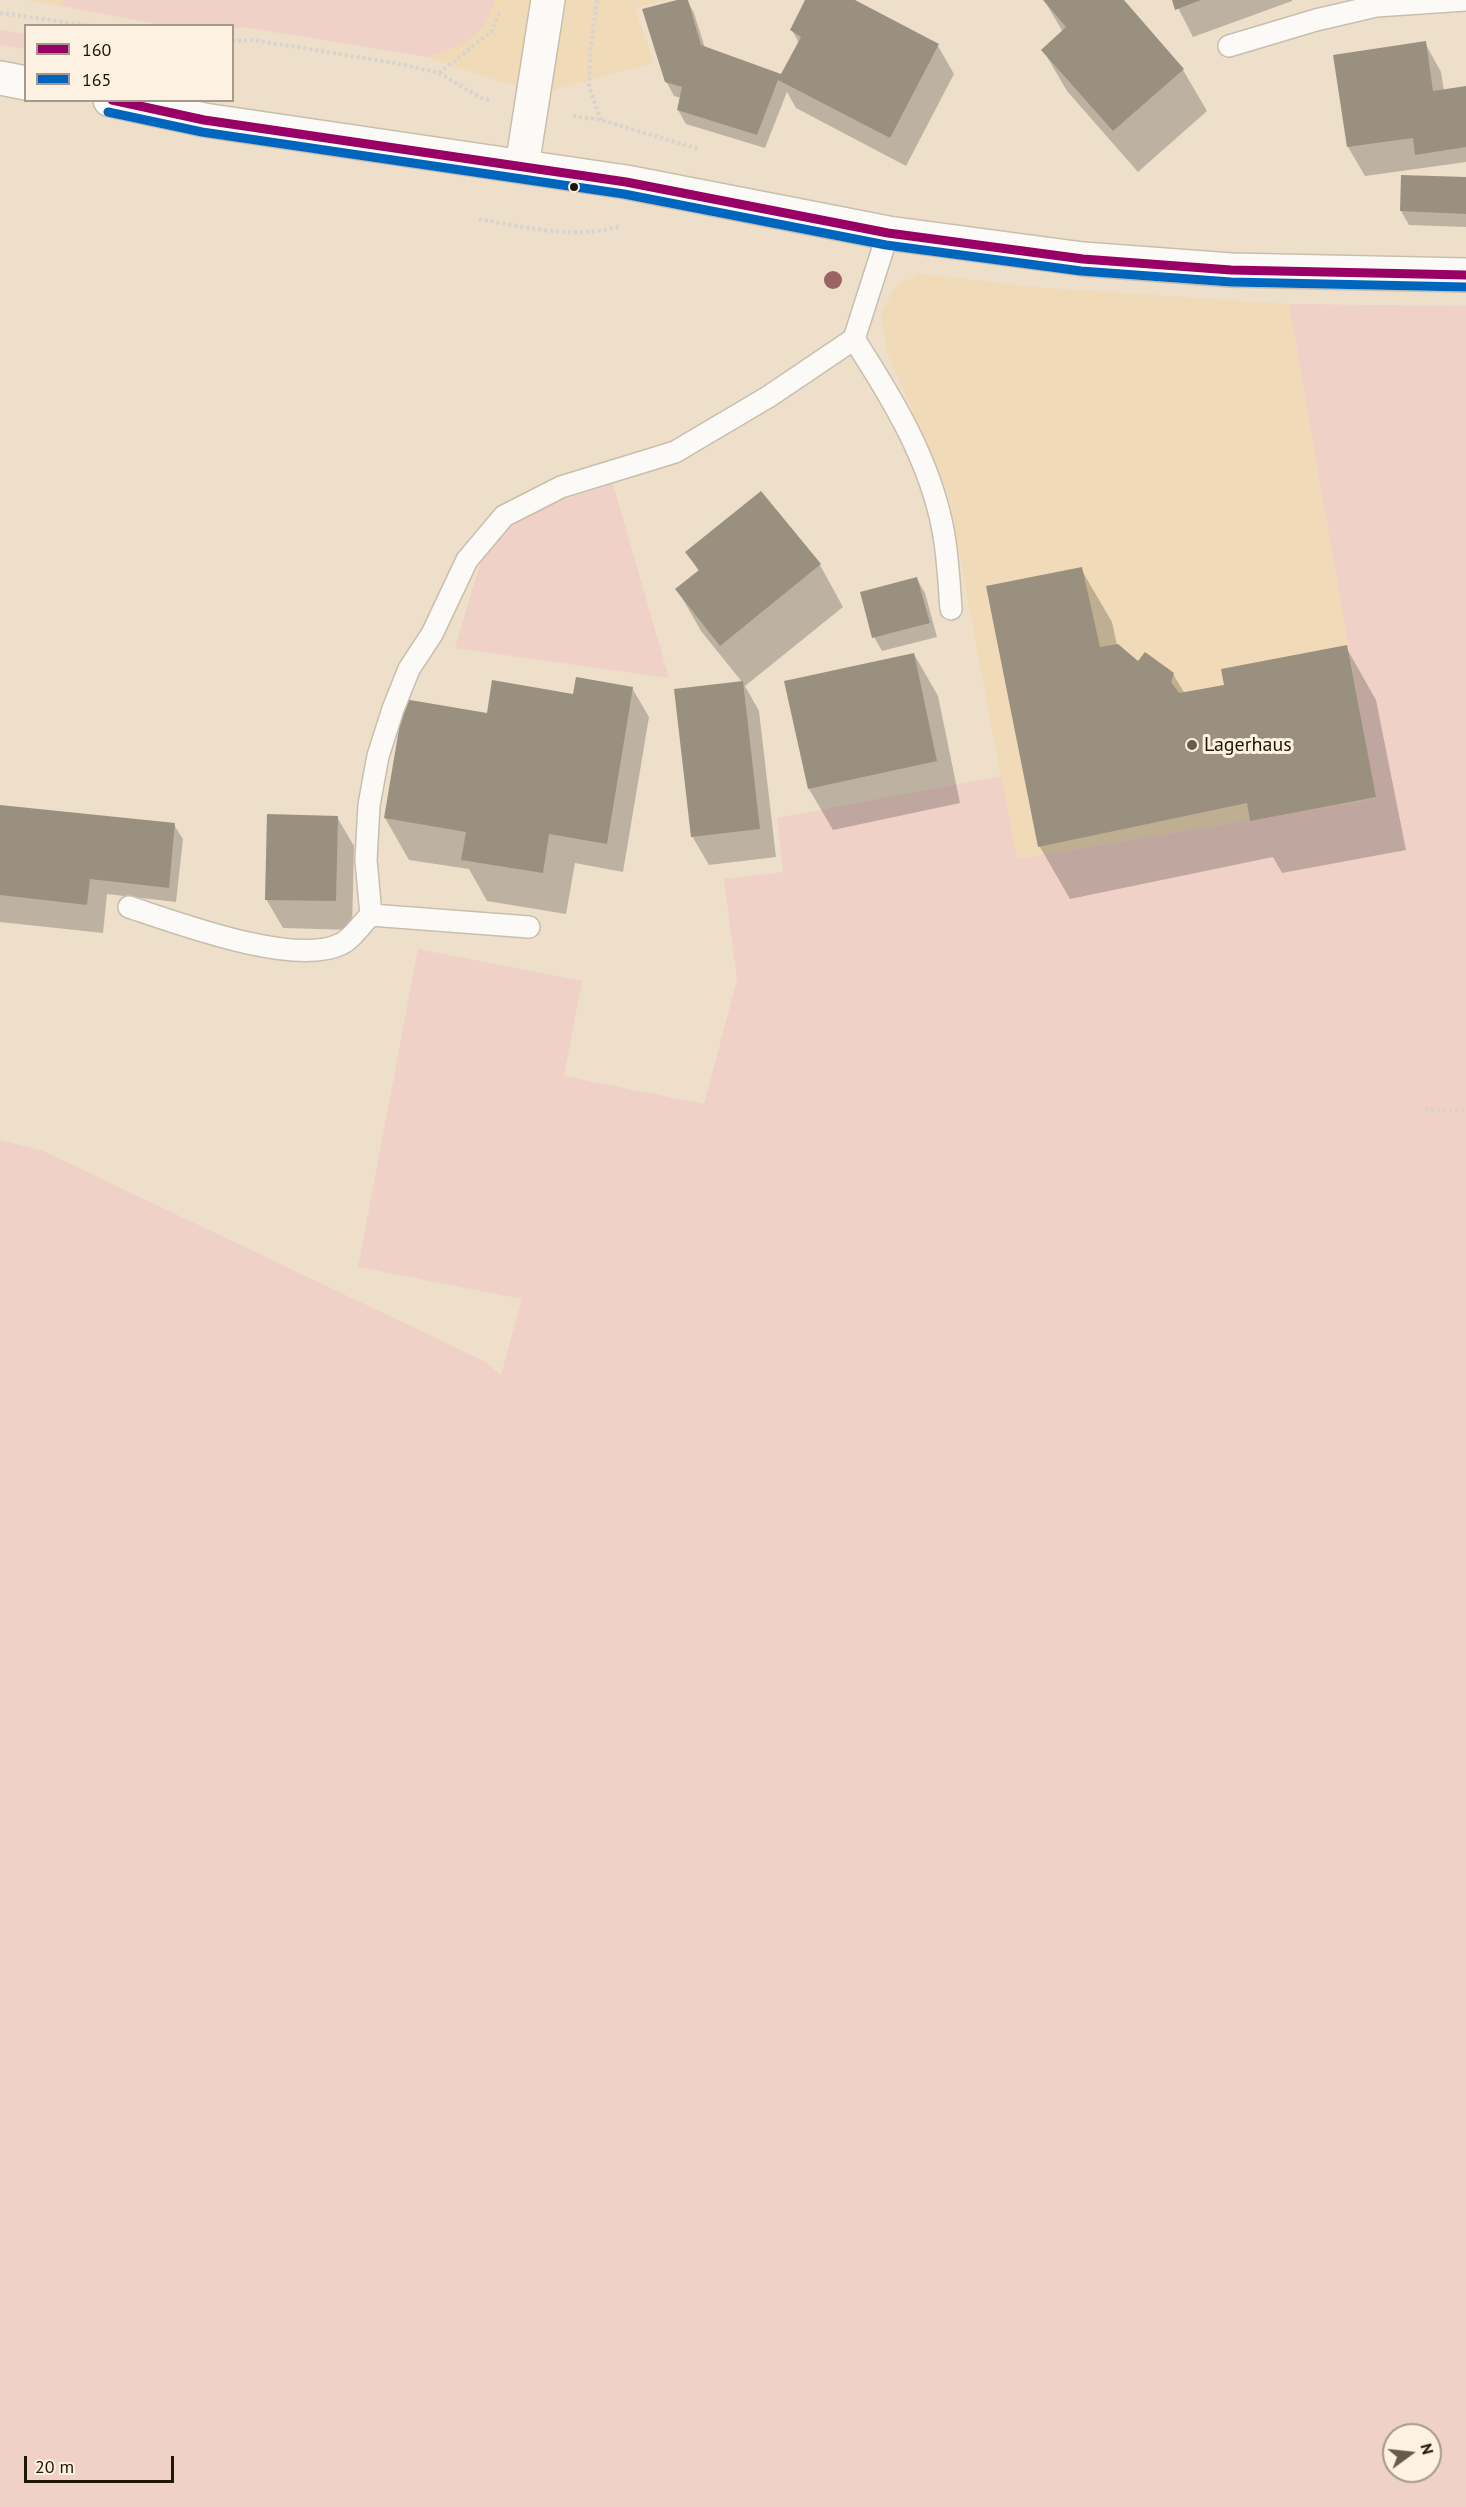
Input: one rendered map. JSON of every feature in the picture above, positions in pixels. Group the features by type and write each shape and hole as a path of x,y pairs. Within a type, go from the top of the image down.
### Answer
{"main road":[{"path":"522,166 548,0"},
{"path":"0,78 24,83"},
{"path":"119,102 204,120 663,189 888,233 1083,259 1232,270 1466,275"}],"lane":[{"path":"1229,46 1316,20 1376,6 1466,0"},
{"path":"371,915 366,860 369,805 378,756 393,709 410,669 432,634 467,560 504,516 561,487 675,452 768,397 854,339 888,233"},
{"path":"854,339 887,391 917,450 932,489 943,531 951,609"},
{"path":"129,907 214,935 303,952 342,944 371,915 529,927"}],"path":[{"path":"597,0 590,55 589,87 601,120"},
{"path":"439,73 492,31 501,10"},
{"path":"0,13 78,24"},
{"path":"234,41 263,42 394,63 439,73 481,98 530,109 601,120 711,152"},
{"path":"479,219 572,234 604,231 622,226"},
{"path":"1425,1108 1466,1111"}],"shaded area":[{"path":"27,0 666,0 635,8 654,63 549,91 502,82 427,57 243,27 234,28 234,24 157,24"},
{"path":"64,0 495,0 485,26 463,44 428,57 243,27 234,28 234,24 157,24 63,6"},
{"path":"0,30 24,34 24,49 0,45"},
{"path":"921,274 1045,288 1289,304 1375,799 1016,859 948,493 887,352 881,315 896,285"},
{"path":"1289,304 1466,306 1466,2507 0,2507 0,1140 43,1151 484,1361 501,1375 522,1299 358,1267 418,949 582,981 564,1076 704,1104 737,980 724,879 783,872 777,818 1001,776 1017,859 1375,799"},
{"path":"613,484 669,678 455,648 480,564 503,528 543,506"}],"building":[{"path":"677,0 688,0 701,45 781,74 801,37 790,30 805,0 855,0 939,44 890,138 778,80 757,135 677,110 682,87 665,82 642,9"},
{"path":"1043,0 1124,0 1184,69 1113,131 1041,50 1066,27"},
{"path":"1172,0 1201,0 1175,10"},
{"path":"1426,41 1433,91 1466,86 1466,147 1415,155 1413,138 1347,147 1333,55"},
{"path":"1401,175 1466,177 1466,214 1400,211"},
{"path":"761,491 821,564 720,646 675,589 699,570 685,552"},
{"name":"Lagerhaus","path":"1082,567 1100,647 1118,644 1138,661 1145,652 1174,673 1171,682 1179,693 1224,685 1221,669 1347,645 1376,797 1250,821 1247,803 1038,847 986,586"},
{"path":"917,577 930,623 872,638 860,592"},
{"path":"914,653 937,761 808,789 784,681"},
{"path":"576,677 633,687 607,844 549,834 543,873 461,860 466,832 384,818 404,699 487,713 492,680 573,694"},
{"path":"743,681 760,829 691,837 674,689"},
{"path":"0,805 175,823 169,888 90,879 87,905 0,895"},
{"path":"267,814 338,816 336,901 265,900"}],"transit line":[{"name":"160","path":"121,102 204,120 626,182 888,233 1083,259 1231,270 1466,275"},
{"name":"165","path":"108,112 202,132 624,194 886,245 1081,271 1231,282 1466,287"}],"place":[{"name":"Lagerhaus","path":"1192,745"}]}
